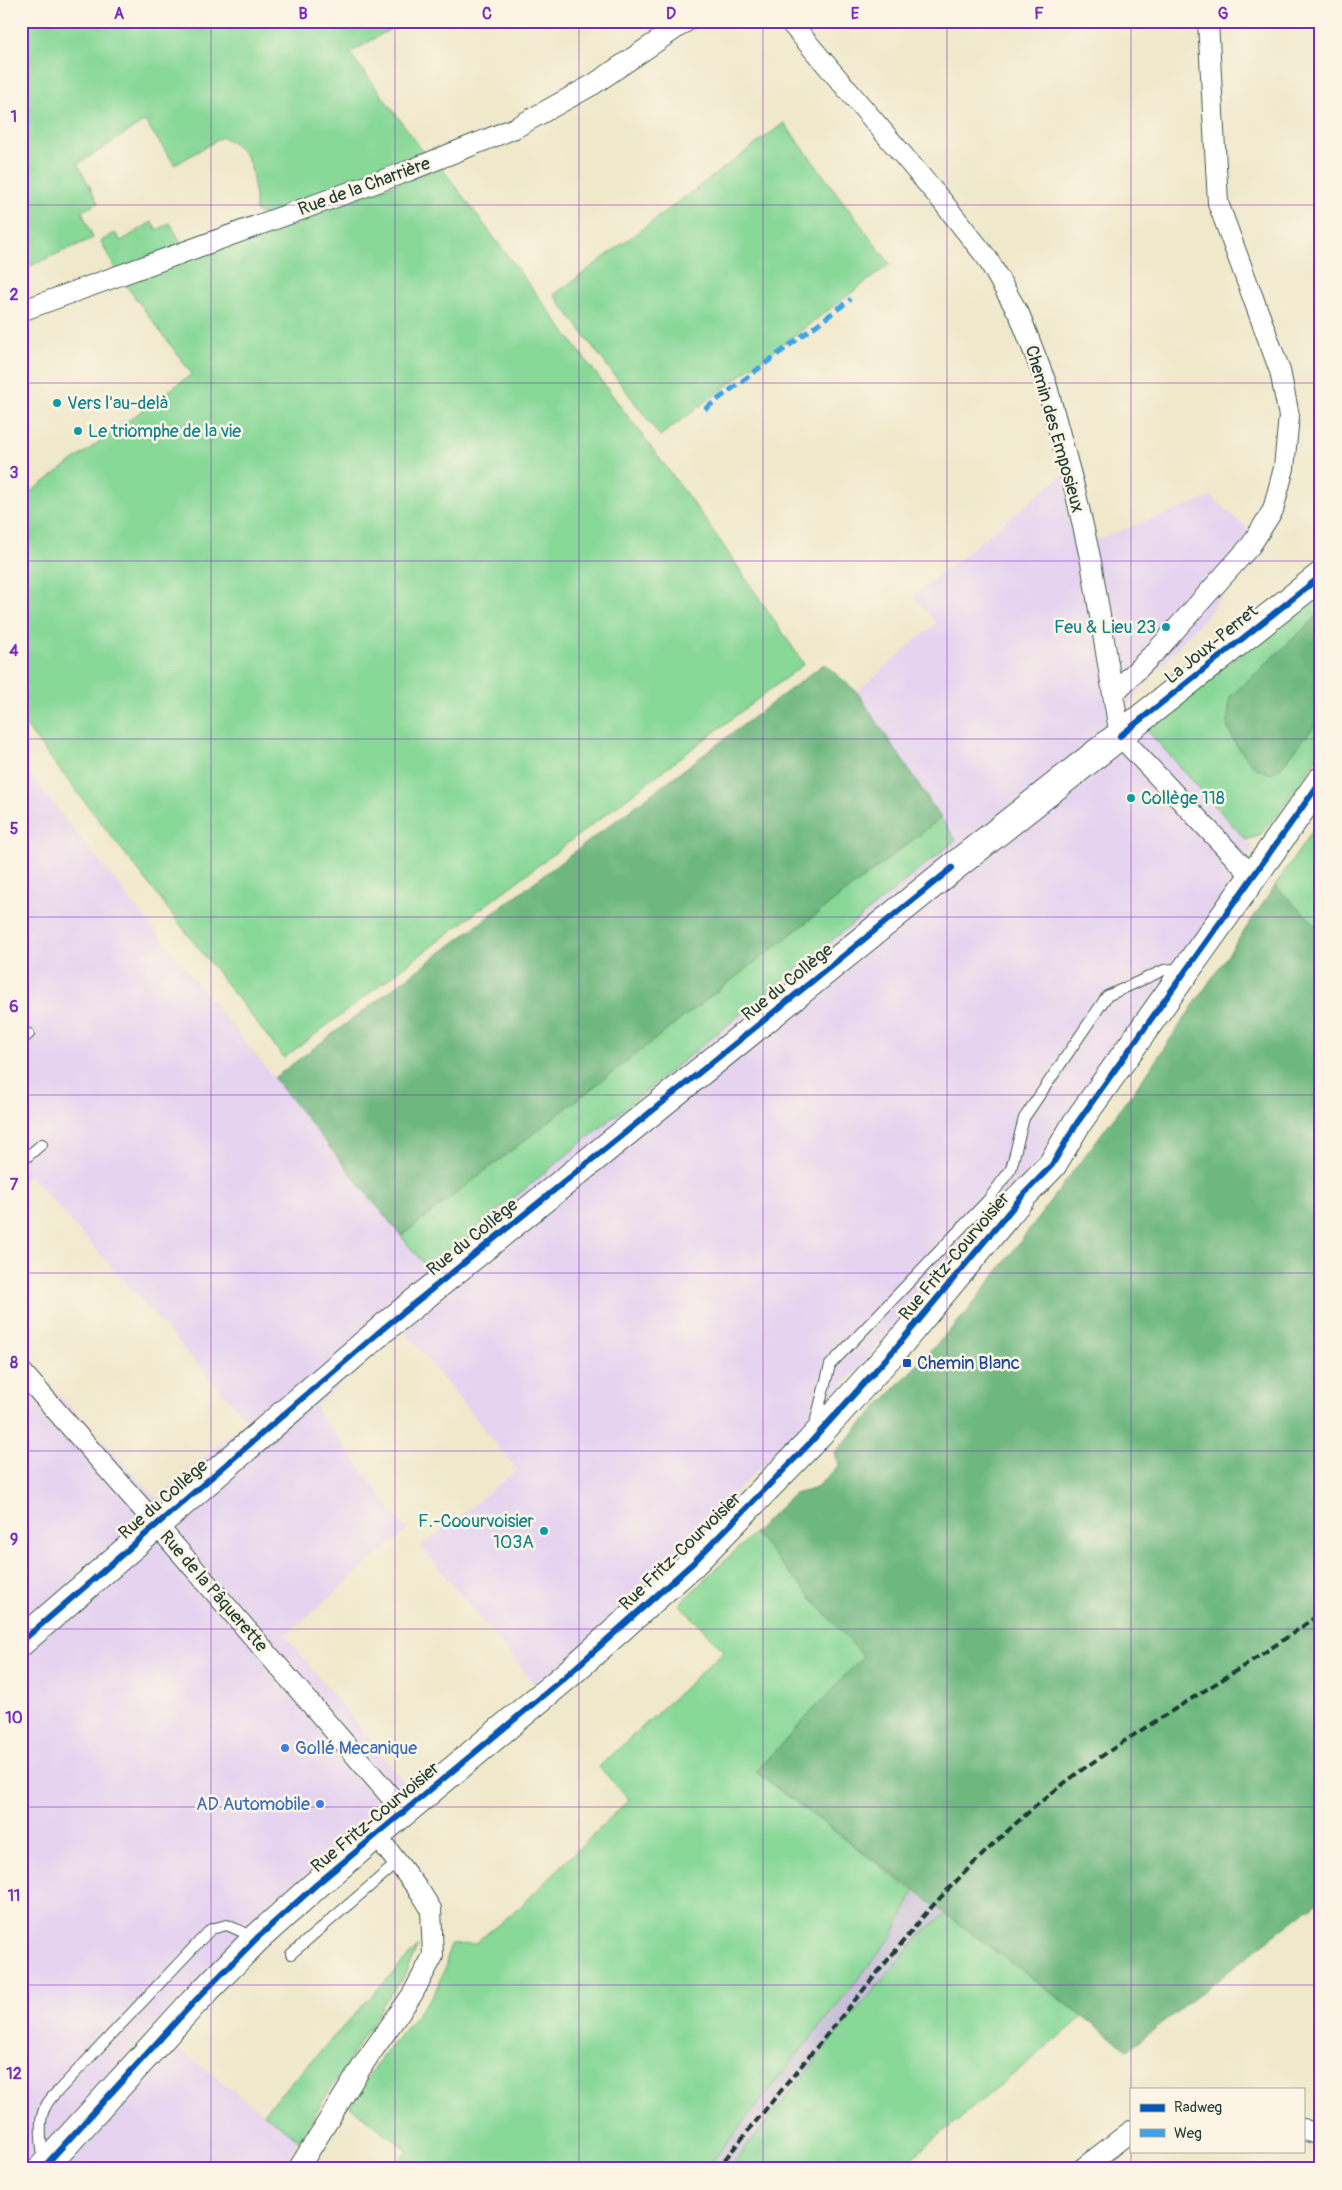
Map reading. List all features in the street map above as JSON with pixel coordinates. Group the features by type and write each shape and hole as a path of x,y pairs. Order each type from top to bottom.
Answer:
{"main road":[{"name":"La Joux-Perret","path":"1120,736 1321,576"},
{"name":"Rue du Collège","path":"21,1642 385,1327 952,868 1120,736"},
{"path":"1253,877 1321,781"},
{"name":"Rue Fritz-Courvoisier","path":"42,2168 193,2003 257,1938 557,1684 693,1563 810,1443 916,1326 998,1208 1052,1165 1077,1123 1253,877"}],"street":[{"name":"Rue de la Charrière","path":"21,312 398,174 515,128 594,84 687,21"},
{"name":"Chemin des Emposieux","path":"789,21 942,201 987,258 1020,316 1046,383 1091,562 1120,736"},
{"path":"1114,693 1159,648 1251,545 1273,510 1284,468 1289,416 1280,371 1218,203 1208,21"},
{"path":"1120,736 1253,877"},
{"name":"Rue de la Pâquerette","path":"21,1371 156,1524 404,1812"},
{"path":"298,2169 366,2060 412,1995 433,1956 431,1909 377,1836"},
{"path":"1304,2129 1321,2136"},
{"path":"1082,2169 1130,2132"}],"lane":[{"path":"810,1443 830,1365 998,1208 1011,1170 1024,1118 1107,996 1164,970 1190,967"},
{"path":"21,1041 30,1034"},
{"path":"21,1162 42,1144"},
{"path":"291,1954 398,1862"},
{"path":"42,2168 40,2118 47,2100 59,2090 211,1929 227,1925 257,1938"}],"shaded area":[{"path":"1076,464 1096,540 1211,497 1268,545 1126,706 1253,848 1236,880 1021,1186 830,1400 678,1548 656,1581 538,1688 421,1547 517,1470 403,1329 314,1407 407,1530 285,1635 412,1792 273,1905 153,2030 299,2140 282,2169 21,2169 21,1354 157,1499 246,1419 30,1175 21,1182 21,764 427,1268 955,840 857,692 936,623 913,596"},
{"path":"914,1892 946,1914 924,1931 849,2019 729,2169 706,2169 893,1935"}],"green space":[{"path":"21,21 404,21 350,53 427,156 266,217 256,211 253,177 248,159 234,144 222,137 175,165 145,121 78,164 98,203 82,211 93,238 21,270"},
{"path":"784,123 890,264 660,436 554,295"},
{"path":"441,167 705,519 804,664 284,1058 21,720 21,499 192,374 125,284"},
{"path":"152,222 157,230 170,223 184,248 117,273 101,241 115,233 121,241"},
{"path":"1321,590 1321,613 1230,697 1283,765 1321,718 1321,752 1276,817 1259,836 1246,840 1146,729"},
{"path":"1321,613 1321,718 1283,765 1271,774 1254,767 1234,742 1227,726 1230,697"},
{"path":"824,664 857,692 941,818 401,1236 274,1078"},
{"path":"941,818 956,840 427,1268 401,1236"},
{"path":"1321,818 1321,930 1275,886"},
{"path":"1275,886 1321,930 1321,1899 1128,2050 756,1772 863,1656 754,1533 794,1494 814,1489 839,1466 835,1452 967,1312 1145,1076"},
{"path":"754,1533 864,1656 756,1772 914,1892 893,1935 706,2169 390,2169 408,2151 350,2106 374,2067 435,1992 445,1968 450,1945 474,1944 520,1907 629,1799 599,1767 724,1651 679,1604"},
{"path":"946,1914 1083,2017 898,2169 729,2169 849,2019 924,1931"},
{"path":"418,1946 403,1978 385,2002 299,2140 263,2113"}],"railway":[{"path":"717,2169 927,1912 1003,1835 1043,1800 1086,1767 1263,1653 1321,1613"}],"marked path":[{"path":"705,409 851,299"}],"cycle path":[{"path":"1120,736 1321,576"},
{"path":"42,2169 193,2003 257,1938 316,1885 564,1678 693,1563 810,1443 894,1350 1024,1194 1052,1165 1077,1123 1321,781"},
{"path":"21,1642 385,1327 952,868"}],"place":[{"name":"Vers l'au-delà","path":"57,403"},
{"name":"Le triomphe de la vie","path":"78,431"},
{"name":"Feu & Lieu 23","path":"1166,627"},
{"name":"Collège 118","path":"1131,798"},
{"name":"Chemin Blanc","path":"907,1363"},
{"name":"F.-Coourvoisier 103A","path":"544,1531"},
{"name":"Gollé Mecanique","path":"285,1748"},
{"name":"AD Automobile","path":"320,1804"}]}
